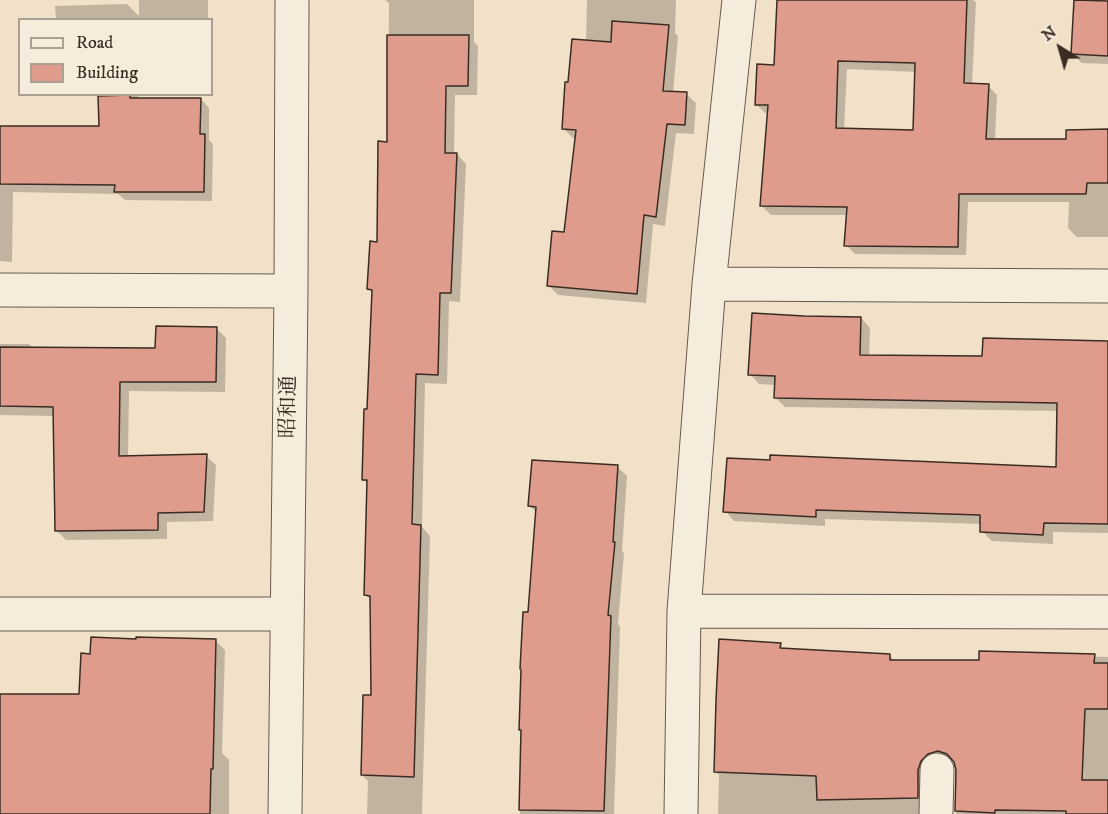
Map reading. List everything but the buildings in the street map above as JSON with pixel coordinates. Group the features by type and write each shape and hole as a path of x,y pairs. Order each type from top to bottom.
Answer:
{"street":[{"name":"昭和通","path":"285,814 292,0"},
{"path":"681,814 684,611 709,284 739,0"},
{"path":"709,284 1108,286"},
{"path":"0,290 291,291"},
{"path":"684,611 1108,612"},
{"path":"0,614 287,614"},
{"path":"936,814 937,770"}]}
